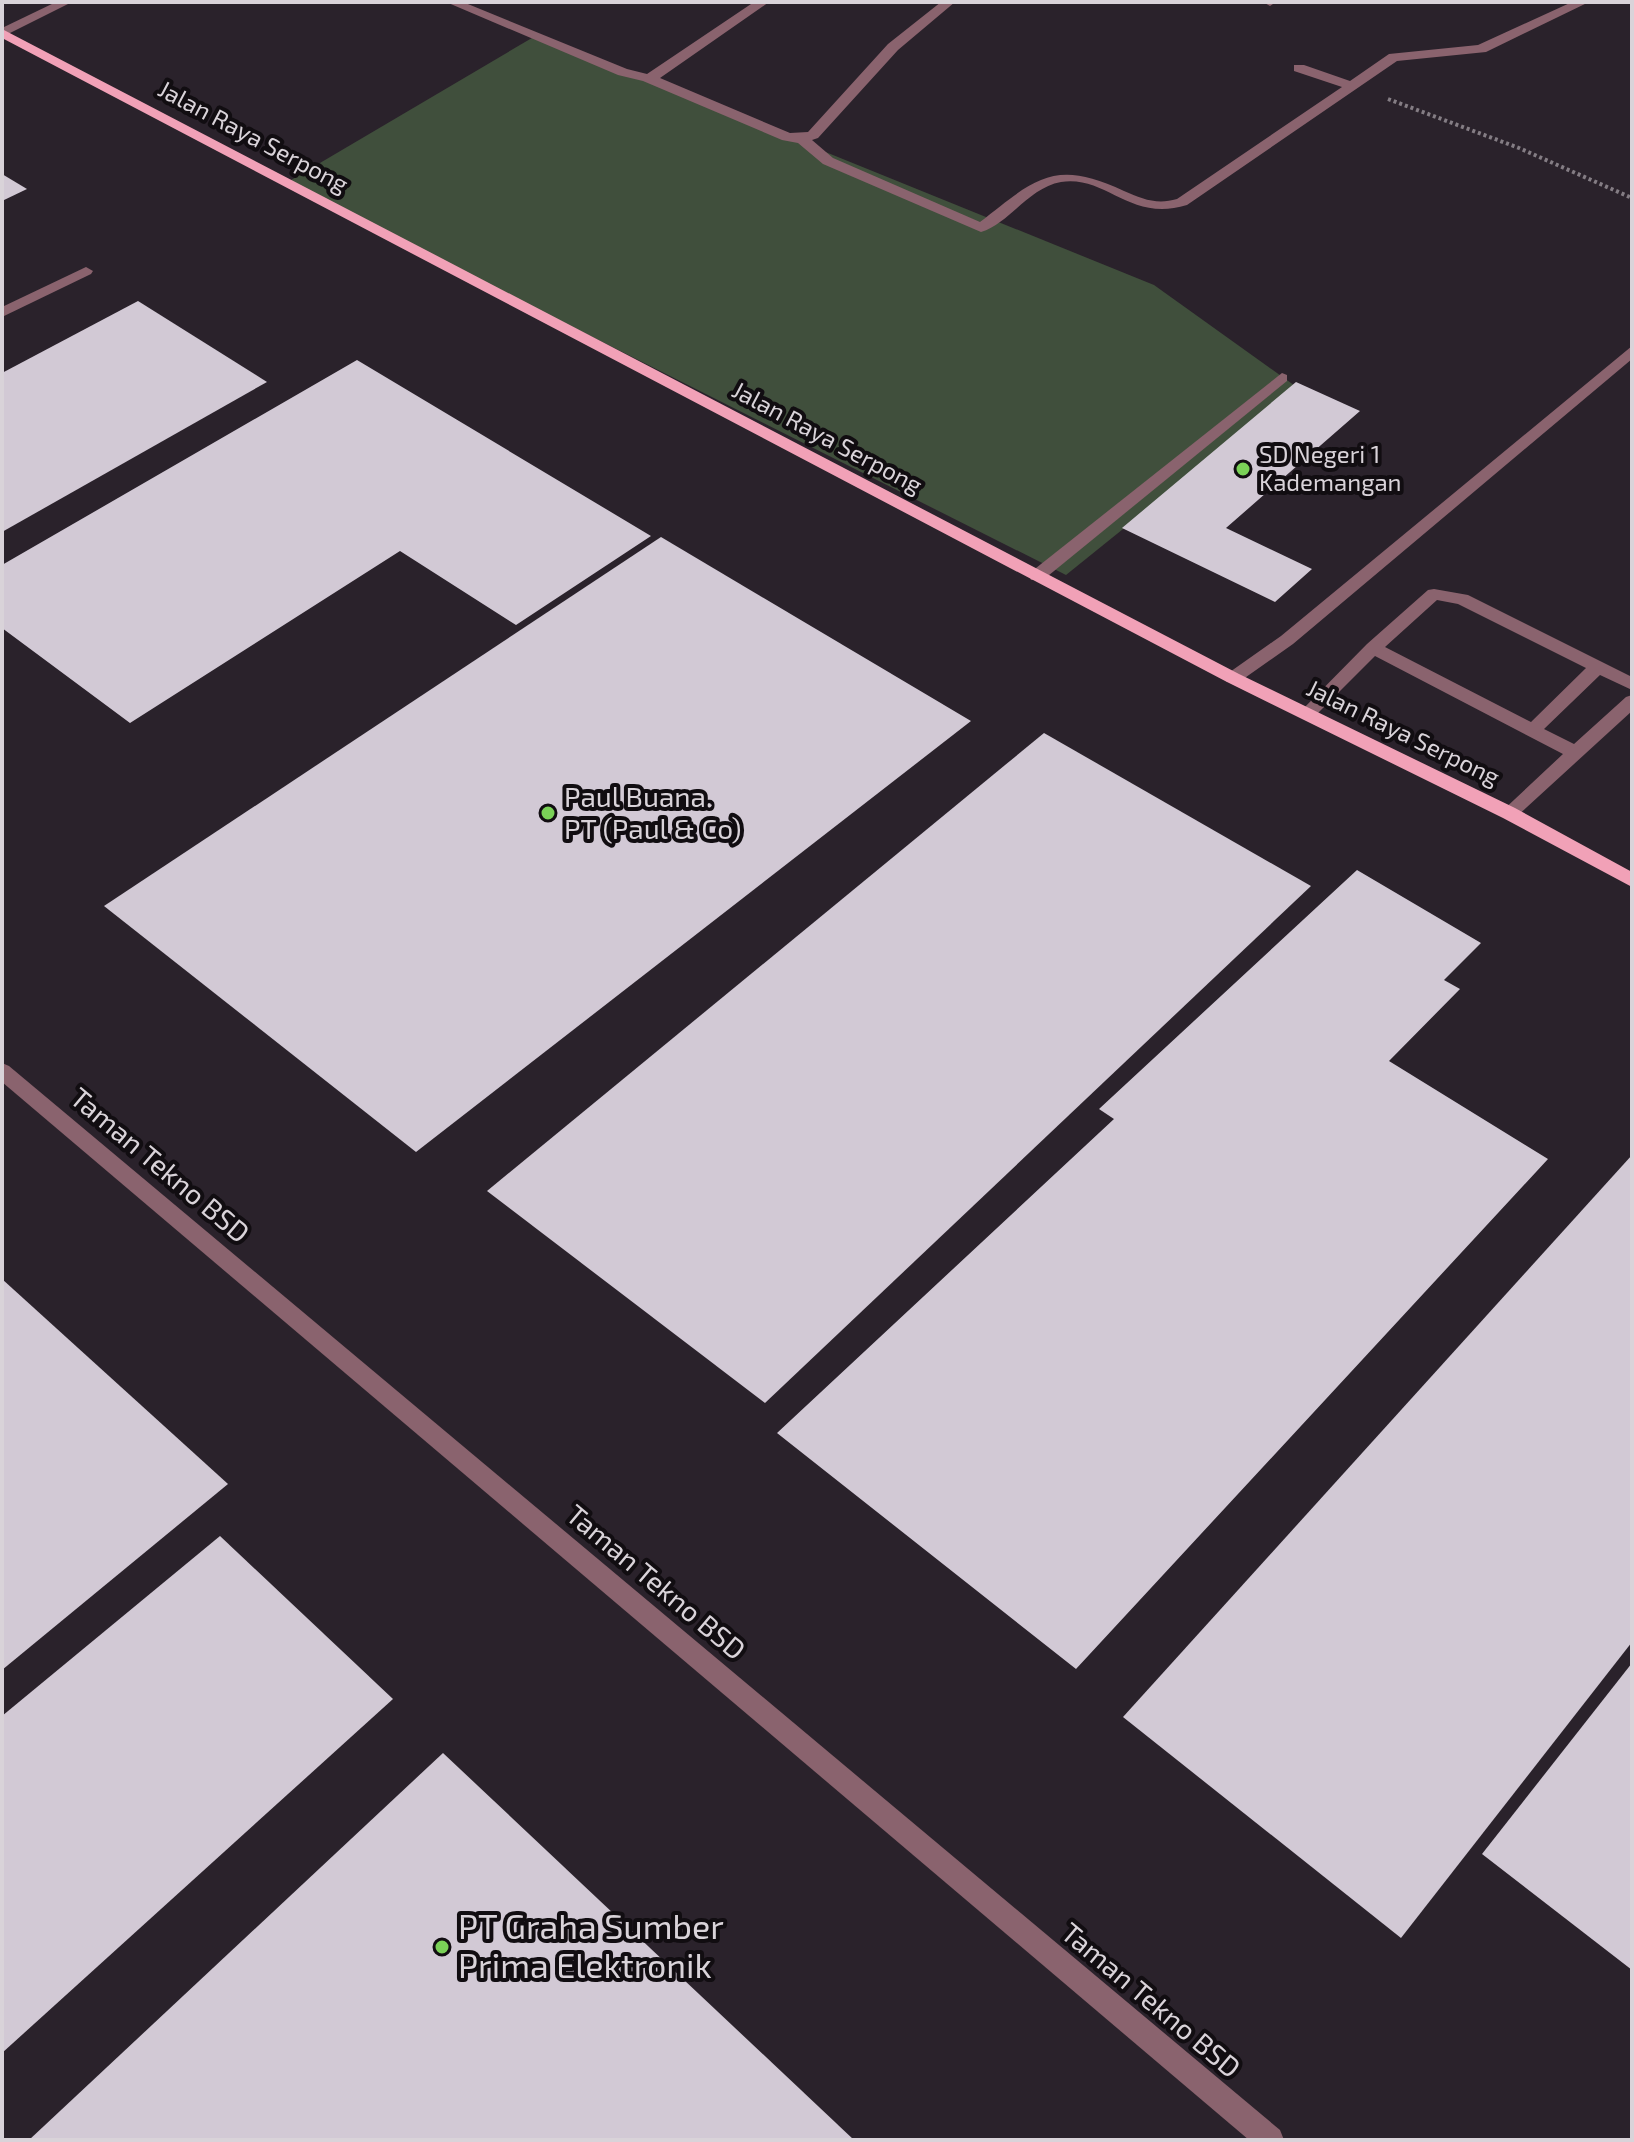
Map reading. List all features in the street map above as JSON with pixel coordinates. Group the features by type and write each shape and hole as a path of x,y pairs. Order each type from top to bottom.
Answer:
{"main road":[{"name":"Jalan Raya Serpong","path":"2,33 1233,678 1509,813 1632,880"}],"street":[{"path":"2,33 66,2"},
{"path":"452,2 623,72 648,78 787,137 802,139 813,135 893,47 949,2"},
{"path":"648,78 657,75 763,2"},
{"path":"802,139 828,161 981,228 1037,187 1065,177 1100,186 1152,206 1175,205 1394,57 1481,49 1583,2"},
{"path":"1299,68 1350,85"},
{"path":"2,313 86,271"},
{"path":"1233,678 1287,640 1562,413 1632,351"},
{"path":"1037,576 1282,378"},
{"path":"1308,713 1429,596 1440,594 1462,599 1632,684"},
{"path":"1373,648 1576,753"},
{"path":"1532,731 1599,666"},
{"path":"1509,813 1632,701"},
{"name":"Taman Tekno BSD","path":"2,1071 1270,2140"}],"path":[{"path":"1350,85 1519,148 1632,198"}],"green space":[{"path":"537,35 1154,285 1298,388 1066,575 286,183"}],"building":[{"path":"2,174 27,189 2,201"},
{"path":"138,301 267,382 2,532 2,373"},
{"path":"357,360 651,536 516,625 400,551 130,723 2,628 2,565"},
{"name":"SD Negeri 1 Kademangan","path":"1296,382 1360,411 1226,528 1312,569 1275,602 1122,528"},
{"name":"Paul Buana. PT (Paul & Co)","path":"661,537 971,721 416,1152 104,906"},
{"path":"1044,733 1311,886 765,1403 487,1191"},
{"path":"1357,870 1481,943 1444,980 1460,989 1389,1061 1548,1159 1076,1669 777,1433 1114,1119 1099,1109"},
{"path":"1632,1155 1632,1642 1401,1938 1123,1717"},
{"path":"2,1279 228,1484 2,1670"},
{"path":"220,1536 393,1699 2,2053 2,1716"},
{"path":"1632,1663 1632,1970 1482,1854"},
{"name":"PT Graha Sumber Prima Elektronik","path":"443,1753 854,2140 29,2140"}],"place":[{"name":"SD Negeri 1 Kademangan","path":"1243,469"},
{"name":"Paul Buana. PT (Paul & Co)","path":"548,813"},
{"name":"PT Graha Sumber Prima Elektronik","path":"442,1947"}]}
